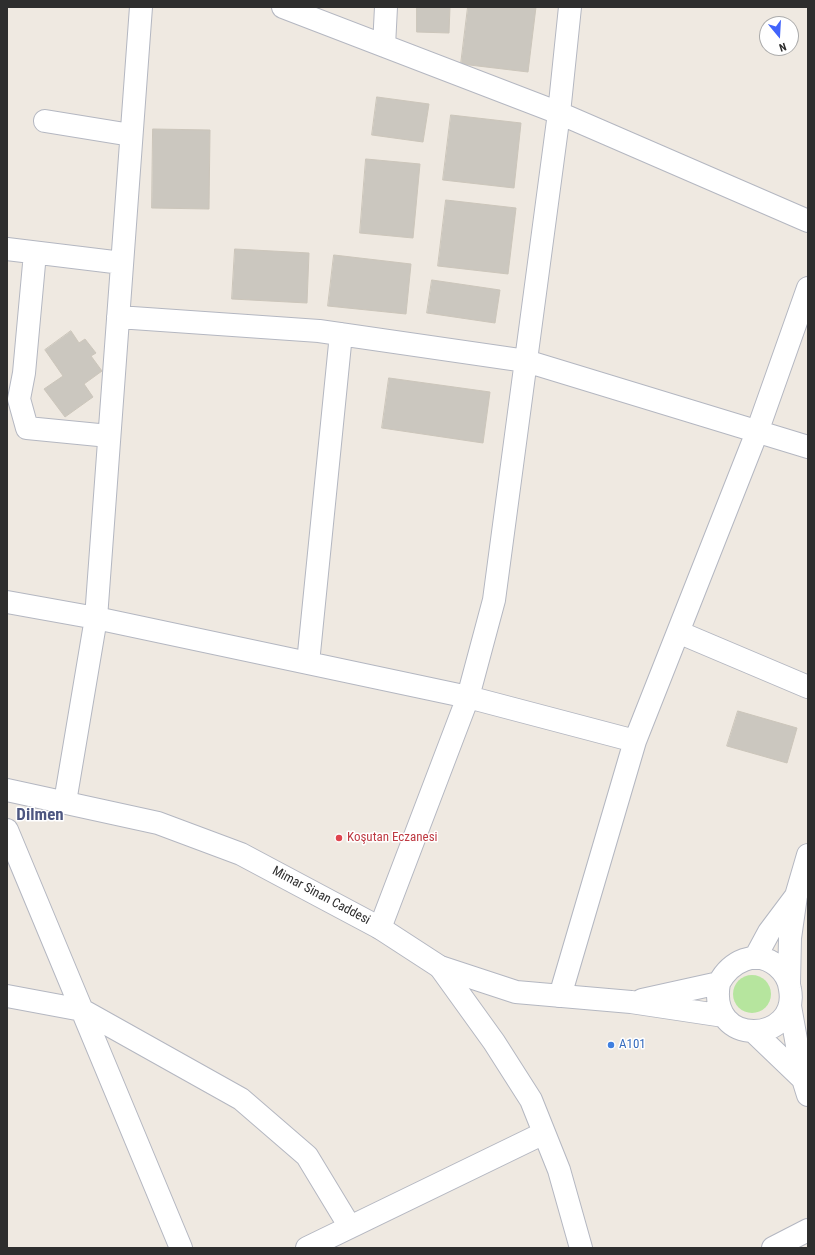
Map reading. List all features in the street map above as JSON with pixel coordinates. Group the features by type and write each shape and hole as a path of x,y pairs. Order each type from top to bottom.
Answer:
{"street":[{"path":"65,802 96,618 141,7"},
{"path":"283,7 559,113 808,221"},
{"path":"384,46 386,7"},
{"path":"380,928 468,697 494,600 559,113 570,7"},
{"path":"45,121 131,135"},
{"path":"7,249 122,263"},
{"path":"35,253 15,373 19,399 27,428 109,436"},
{"path":"560,996 635,741 757,432 808,288"},
{"path":"118,317 341,334 526,362 808,447"},
{"path":"308,663 341,334"},
{"path":"7,602 96,618 468,697 635,741"},
{"path":"678,632 808,687"},
{"name":"Mimar Sinan Caddesi","path":"7,790 158,823 241,854 380,928 440,967 516,992 630,1002"},
{"path":"7,830 181,1248"},
{"path":"805,1087 790,1006 791,994 789,983 790,938 796,896 808,855"},
{"path":"755,958 768,932 796,896"},
{"path":"789,983 784,973 776,965 766,960 755,958 743,959 724,973 719,983 717,994 719,1006 724,1016 732,1025 742,1030 754,1032 766,1030 776,1024 784,1016 790,1006"},
{"path":"440,967 494,1042 531,1100 559,1170 581,1248"},
{"path":"630,1002 719,983"},
{"path":"7,996 82,1010 241,1099 307,1156 350,1227"},
{"path":"630,1002 724,1016"},
{"path":"754,1032 805,1087"},
{"path":"307,1248 544,1133"},
{"path":"773,1248 808,1230"}],"green space":[{"path":"748,975 756,975 766,980 770,987 770,1001 766,1008 756,1013 748,1013 738,1008 736,1005 733,998 733,990 738,980 741,978"}],"building":[{"path":"417,7 450,7 449,33 417,32"},
{"path":"468,7 536,7 528,72 461,64"},
{"path":"377,97 429,104 423,142 372,135"},
{"path":"451,115 521,123 514,188 443,180"},
{"path":"153,129 210,130 209,209 152,208"},
{"path":"366,159 420,164 413,238 360,233"},
{"path":"446,200 516,208 508,274 438,266"},
{"path":"235,249 309,253 307,303 232,299"},
{"path":"334,255 411,264 406,314 328,306"},
{"path":"432,280 500,290 495,323 427,313"},
{"path":"71,331 79,343 85,339 96,353 91,356 102,371 84,384 93,397 65,417 44,389 63,376 45,350"},
{"path":"389,378 490,392 483,443 382,428"},
{"path":"738,711 797,728 787,763 727,746"}],"place":[{"name":"Koşutan Eczanesi","path":"339,838"},
{"name":"A101","path":"611,1045"}],"district":[{"name":"Dilmen","path":"40,816"}]}
